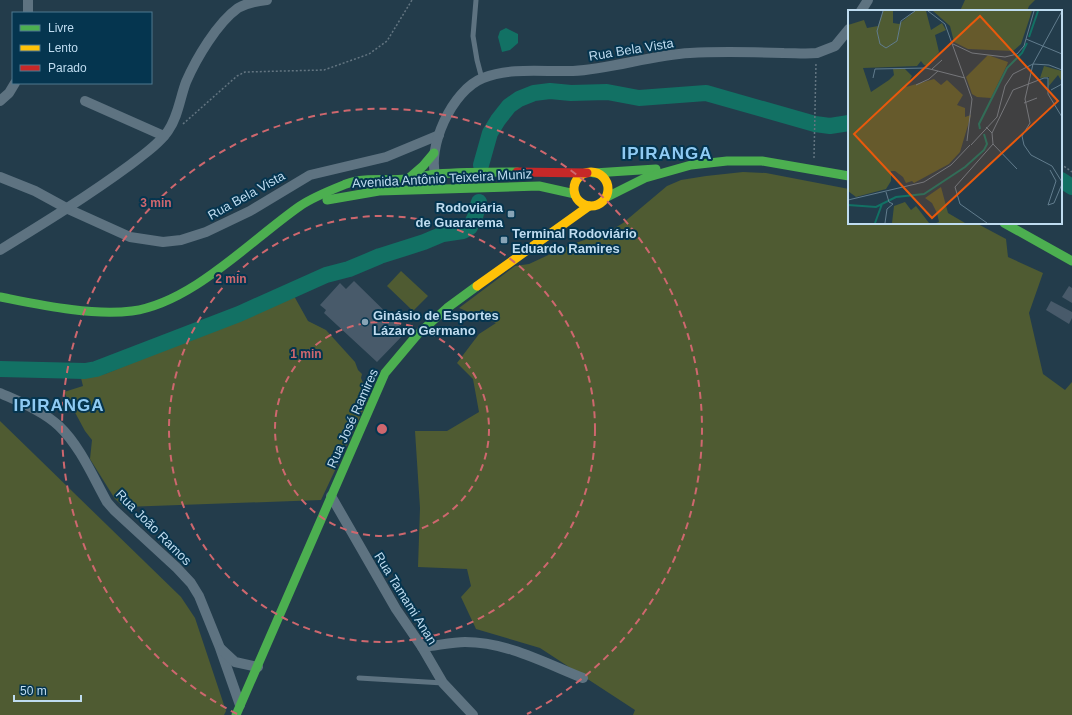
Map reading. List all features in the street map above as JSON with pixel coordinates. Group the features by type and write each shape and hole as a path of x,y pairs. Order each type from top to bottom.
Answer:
{"main road":[{"path":"407,179 423,166 434,150 444,164 455,173"},
{"name":"Avenida Antônio Teixeira Muniz","path":"0,296 36,304 93,311 132,311 150,307 180,294 193,286 301,205 313,198 347,184 363,180 407,179 435,174 455,173 543,171 591,173 745,160 762,161 848,176"},
{"name":"Avenida Antônio Teixeira Muniz","path":"288,215 334,198 363,192 539,186 575,194 581,203 589,206 598,205 606,197 644,178 685,166"},
{"path":"575,194 576,181 591,173 600,175 608,185 606,197"},
{"name":"Rua José Ramires","path":"238,710 385,373 413,339 447,308 589,206"},
{"path":"1006,224 1072,261"}],"street":[{"path":"28,0 28,12"},
{"path":"0,250 68,209 130,164 166,134 174,121 187,82 210,40 227,19 239,8 254,1 267,0"},
{"path":"862,10 868,0"},
{"name":"Rua Bela Vista","path":"435,174 434,150 439,135 460,96 471,84 482,79 498,74 524,71 573,71 687,53 817,53 835,46 848,30"},
{"path":"0,101 9,93 14,84"},
{"path":"85,101 166,134"},
{"name":"Rua Bela Vista","path":"0,177 35,191 68,209 130,237 162,242 181,240 206,232 250,211 310,175 386,157 439,135"},
{"path":"435,174 442,190"},
{"name":"Rua João Ramos","path":"0,393 45,415 59,426 68,437 114,510 177,568 191,583 199,596 220,648 238,710"},
{"name":"Rua Tamami Anan","path":"331,496 396,609 443,683 473,715"},
{"path":"422,648 463,642 500,646 583,678"},
{"name":"Rua João Ramos","path":"220,648 235,662 258,667"}],"lane":[{"path":"476,0 473,36 482,79"},
{"path":"359,678 443,683"}],"path":[{"path":"166,134 174,131 237,76 245,72 324,70 369,54 387,41 412,0"},
{"path":"814,170 814,116 817,53"},
{"path":"1062,165 1072,172"}],"shaded area":[{"path":"965,0 1035,0 1027,10 960,10"},
{"path":"506,28 518,34 518,43 510,50 502,52 498,37 500,31"},
{"path":"743,172 766,173 848,189 848,224 978,224 1006,239 1008,257 1043,273 1029,313 1043,374 1065,390 1072,382 1072,715 633,715 635,710 540,648 476,629 461,597 471,586 467,569 418,567 420,508 415,431 447,431 479,412 473,379 457,363 479,334 496,323 459,308 515,266 529,264 570,245 610,231 623,223 667,186 681,180"},
{"path":"401,271 428,296 413,311 387,286"},
{"path":"294,296 308,321 326,330 355,362 358,370 362,374 361,378 369,398 321,500 124,507 115,499 90,459 92,440 85,431 64,392 83,386 81,378 105,374"},
{"path":"0,421 181,597 195,618 226,711 224,715 0,715"}],"building":[{"name":"Ginásio de Esportes Lázaro Germano","path":"354,281 406,332 377,362 324,313 326,310 320,305 340,283 346,289"},
{"path":"1069,286 1072,288 1072,303 1062,297"},
{"path":"1051,301 1072,312 1072,318 1069,324 1046,310"}],"waterway":[{"path":"481,165 490,133 509,106 519,99 534,93 550,91 571,93 607,92 639,98 706,93 815,124 830,126 848,123"},
{"path":"1062,181 1072,187"},
{"path":"0,369 85,371 96,369 239,314 326,275 349,269 380,256 424,242 443,234 463,231 470,227 475,217 479,202"}],"traffic: fast":[{"path":"408,179 423,166 434,153"},
{"path":"607,197 645,178 691,165 727,161 762,161 848,176"},
{"path":"594,173 656,169"},
{"path":"0,297 66,309 100,312 132,311 154,306 177,296 199,283 300,206 322,194 346,184 368,180 398,180 436,174 466,172 517,172"},
{"path":"327,200 379,191 539,186 575,194"},
{"path":"1006,224 1072,261"},
{"path":"236,715 385,373 417,335 447,308 477,286"}],"traffic: slow":[{"path":"591,172 597,173 603,177 607,183 608,189 607,195 603,201 597,205 591,206 585,205 579,201 575,195 574,189 575,183 579,177 585,173 591,172"},
{"path":"477,286 589,206"}],"traffic: jam":[{"path":"517,172 587,173"}],"place":[{"name":"Rodoviária de Guararema","path":"511,214"},
{"name":"Terminal Rodoviário Eduardo Ramires","path":"504,240"},
{"name":"Ginásio de Esportes Lázaro Germano","path":"365,322"}],"district":[{"name":"IPIRANGA","path":"667,153"},
{"name":"IPIRANGA","path":"59,405"}]}
